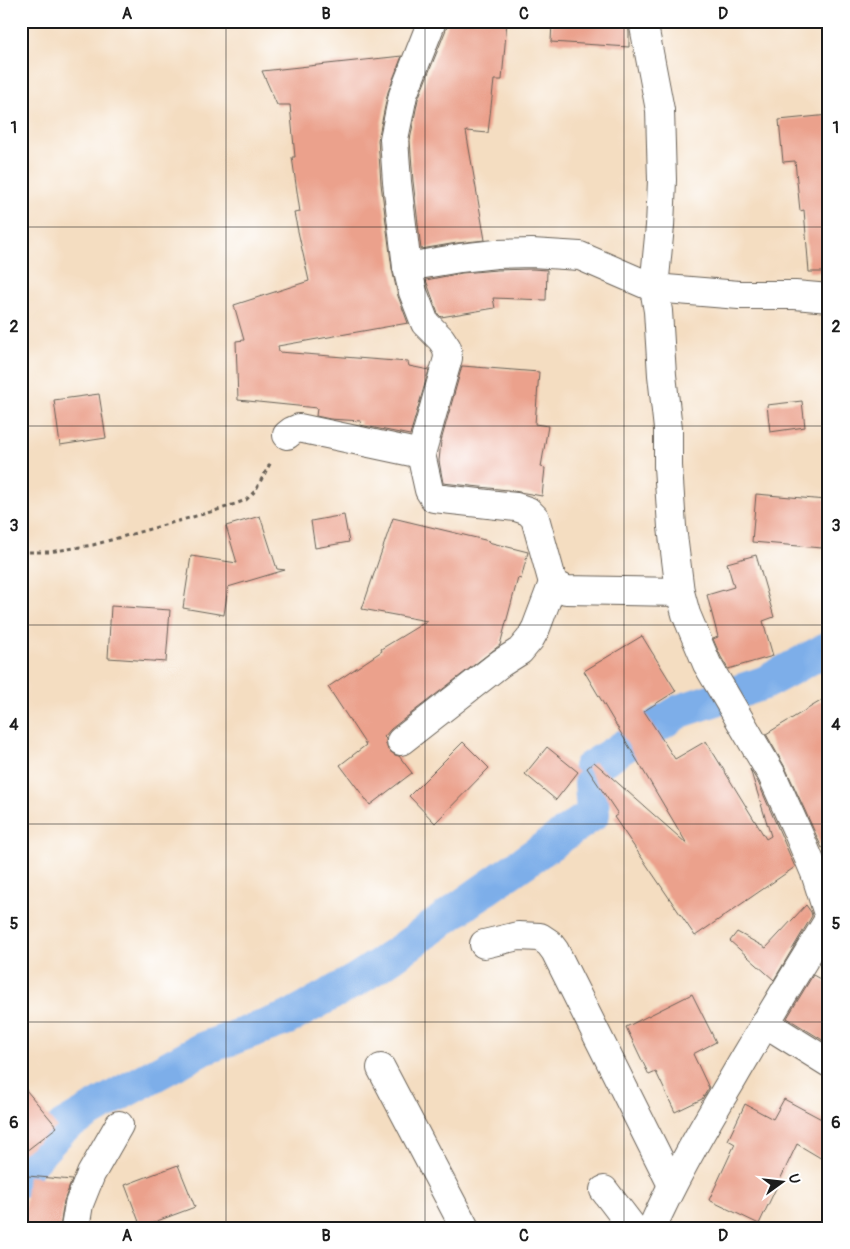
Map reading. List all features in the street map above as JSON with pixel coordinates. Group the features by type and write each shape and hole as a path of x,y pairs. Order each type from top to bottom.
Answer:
{"street":[{"path":"401,741 501,663 520,651 536,628 553,583 535,518 528,511 516,507 434,498 429,490 421,454 448,358 447,348 442,339 425,323 413,292 397,182 394,139 403,95 432,21"},
{"path":"643,21 660,110 662,180 654,288 658,311 668,429 668,466 672,527 680,592 686,614 707,664 772,775 815,873 829,918 704,1127 672,1185 652,1228"},
{"path":"408,267 496,254 532,253 580,256 654,288 739,295 795,295 829,298"},
{"path":"288,435 299,428 421,454"},
{"path":"553,583 566,590 680,592"},
{"path":"484,944 518,936 540,937 549,943 555,951 672,1185"},
{"path":"765,1023 829,1063"},
{"path":"381,1068 465,1228"},
{"path":"75,1228 79,1204 91,1174 119,1125"},
{"path":"604,1190 633,1228"}],"path":[{"path":"21,552 49,552 93,545 221,509 246,500 255,491 288,435"}],"building":[{"path":"447,21 507,21 502,80 494,80 488,133 466,131 485,240 421,249 410,140 418,99 447,27"},
{"path":"552,21 628,21 629,47 551,42"},
{"path":"402,56 388,92 378,140 381,184 392,269 398,296 408,323 278,346 279,352 408,362 409,366 429,370 410,435 360,425 361,421 316,416 317,408 238,400 236,341 244,340 234,305 309,281 294,213 300,212 292,157 295,157 290,105 277,105 262,71"},
{"path":"829,115 829,272 809,272 804,210 800,211 795,161 783,162 779,120"},
{"path":"532,269 547,270 546,300 493,298 495,308 441,317 438,314 426,280 462,273"},
{"path":"462,366 539,372 535,424 548,426 541,467 545,468 542,496 508,490 443,483 439,461 441,441"},
{"path":"99,394 106,438 60,445 54,400"},
{"path":"802,401 805,427 770,432 767,405"},
{"path":"756,494 826,500 822,548 752,542"},
{"path":"344,515 349,542 315,548 311,521"},
{"path":"260,516 277,569 285,570 228,587 224,615 183,608 191,556 237,563 226,526"},
{"path":"393,518 528,552 521,579 518,578 500,645 391,729 384,737 388,750 399,756 412,773 370,805 340,765 366,745 328,687 382,651 381,649 427,621 362,609"},
{"path":"756,555 774,617 763,621 773,656 728,669 713,639 718,637 707,595 734,587 727,563"},
{"path":"111,606 170,610 166,662 108,658"},
{"path":"642,636 676,691 644,711 675,759 706,741 766,839 771,836 750,769 758,782 795,867 695,936 614,817 618,814 587,768 594,762 687,844 584,671"},
{"path":"829,696 829,843 822,848 786,769 766,734"},
{"path":"463,742 489,768 435,823 409,796"},
{"path":"547,747 578,772 556,800 525,774"},
{"path":"806,905 812,916 774,980 730,941 737,932 766,948"},
{"path":"813,975 829,984 829,1044 787,1018"},
{"path":"692,994 716,1042 693,1054 709,1088 702,1099 675,1112 656,1072 649,1075 626,1027"},
{"path":"21,1084 57,1127 21,1155"},
{"path":"784,1099 829,1123 829,1163 797,1144 759,1224 709,1200 735,1144 728,1140 745,1104 773,1119"},
{"path":"178,1165 195,1207 141,1227 125,1185"},
{"path":"28,1176 72,1180 64,1201 60,1228 23,1228"}],"waterway":[{"path":"21,1181 27,1166 63,1127 202,1049 288,1018 356,980 593,814 590,768 680,711 764,683 829,648"}]}
